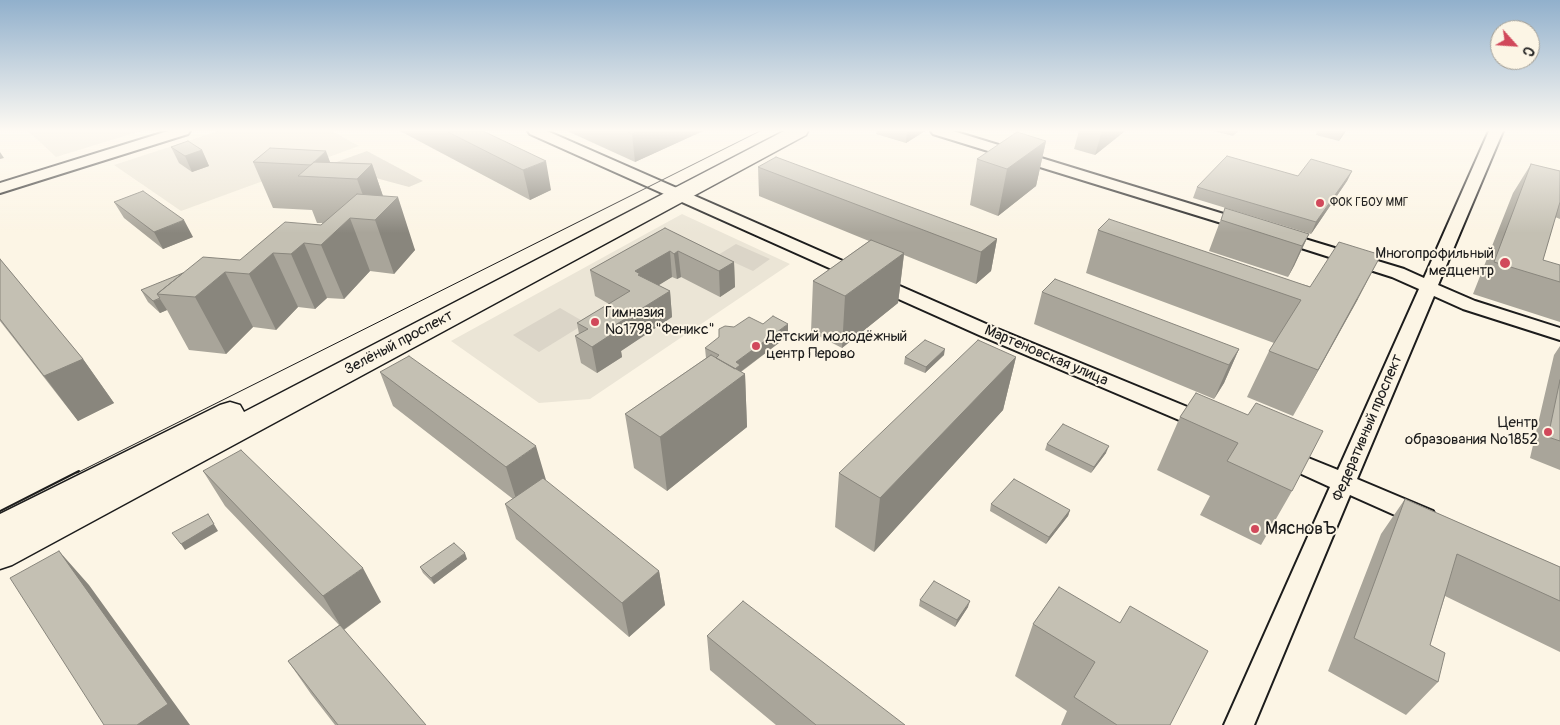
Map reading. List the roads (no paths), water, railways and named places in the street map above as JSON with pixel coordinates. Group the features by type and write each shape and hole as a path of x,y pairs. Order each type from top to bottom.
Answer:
{"main road":[{"name":"Зелёный проспект","path":"0,555 720,165"},
{"name":"Зелёный проспект","path":"0,530 728,165"}],"street":[{"path":"0,188 74,165"},
{"name":"Мартеновская улица","path":"610,165 986,331 1225,431"},
{"path":"1048,165 1398,273 1469,305 1560,334"},
{"name":"Федеративный проспект","path":"1239,725 1481,165"},
{"path":"1262,446 1446,526"}],"tram line":[{"path":"77,473 692,165"},
{"path":"0,511 79,471"}],"place":[{"name":"ФОК ГБОУ ММГ","path":"1320,203"},
{"name":"Многопрофильный медцентр","path":"1505,263"},
{"name":"Гимназия №1798 \"Феникс\"","path":"595,322"},
{"name":"Детский молодёжный центр Перово","path":"756,346"},
{"name":"Центр образования №1852","path":"1548,432"},
{"name":"МясновЪ","path":"1255,529"}]}
